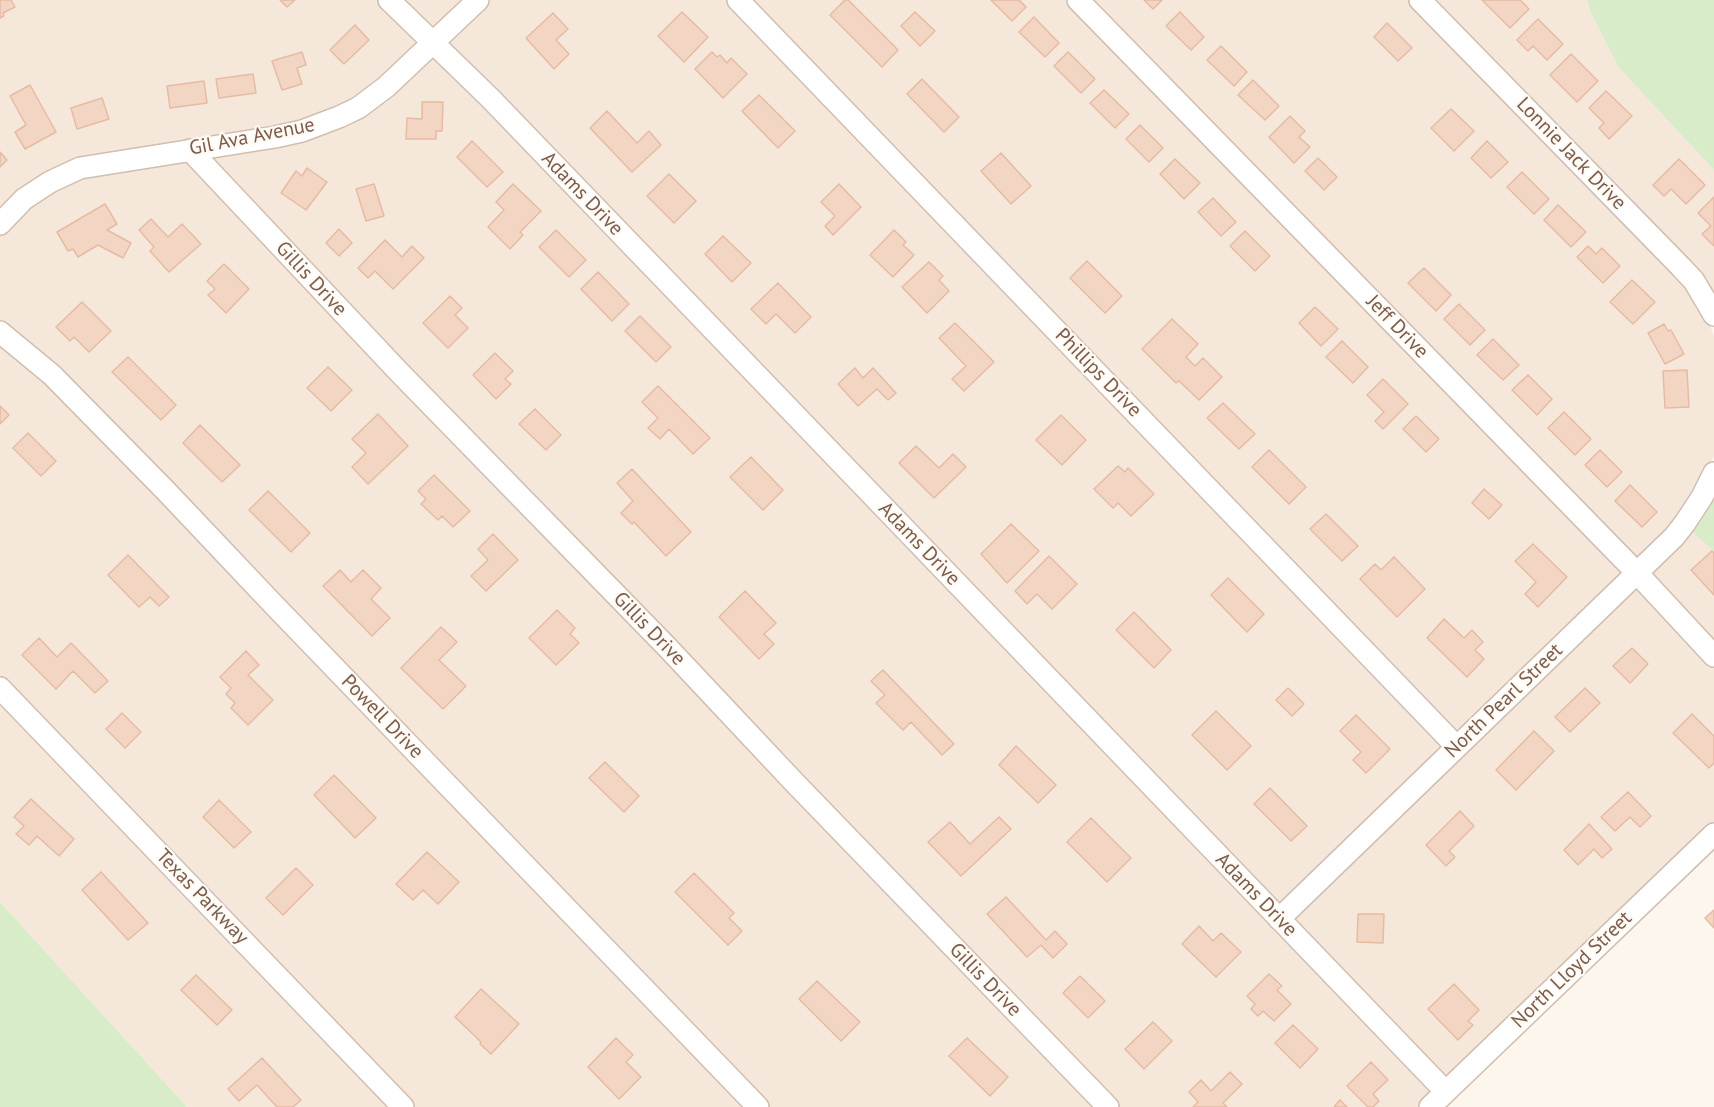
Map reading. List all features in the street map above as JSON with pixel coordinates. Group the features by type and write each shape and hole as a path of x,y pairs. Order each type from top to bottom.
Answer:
{"street":[{"name":"Adams Drive","path":"389,0 659,273 1279,919 1438,1101"},
{"name":"Gil Ava Avenue","path":"0,224 24,199 50,182 80,168 302,131 339,117 376,96 478,0"},
{"name":"Phillips Drive","path":"738,0 1456,747"},
{"name":"Jeff Drive","path":"1078,0 1637,573 1714,656"},
{"name":"Lonnie Jack Drive","path":"1420,0 1681,267 1694,281 1714,315"},
{"name":"Gillis Drive","path":"190,150 398,371 668,648 1108,1107"},
{"name":"Powell Drive","path":"0,332 26,351 52,375 166,491 759,1107"},
{"name":"North Pearl Street","path":"1279,919 1637,573 1685,523 1714,473"},
{"name":"Texas Parkway","path":"0,688 403,1107"},
{"name":"North Lloyd Street","path":"1438,1101 1714,834"}],"shaded area":[{"path":"0,0 377,0 422,43 355,101 301,124 193,142 191,139 187,143 138,150 0,213"},
{"path":"402,0 468,0 434,31"},
{"path":"489,0 726,0 1445,747 1280,908 445,41"},
{"path":"750,0 1066,0 1626,574 1457,735"},
{"path":"1089,0 1408,0 1674,272 1687,287 1709,322 1714,337 1714,456 1695,494 1679,519 1638,562"},
{"path":"1432,0 1587,0 1590,11 1619,68 1714,170 1714,297"},
{"path":"432,53 1434,1092 1419,1107 1120,1107 404,365 206,155 275,145"},
{"path":"186,159 1096,1107 770,1107 32,345 0,321 0,235 28,205 73,179"},
{"path":"0,342 46,381 747,1107 415,1107 0,676"},
{"path":"1714,490 1714,500 1693,533 1714,551 1714,644 1648,573"},
{"path":"1636,585 1714,669 1714,824 1446,1080 1290,918"},
{"path":"0,700 391,1107 187,1107 0,902"}],"green space":[{"path":"1587,0 1714,0 1714,170 1619,68 1590,11"},
{"path":"1714,500 1714,551 1693,533"},
{"path":"0,902 187,1107 0,1107"}],"building":[{"path":"0,0 11,0 15,7 3,13 4,16 0,18"},
{"path":"280,0 295,0 287,7"},
{"path":"845,0 848,0 898,50 882,67 830,15"},
{"path":"991,0 1019,0 1026,7 1012,21"},
{"path":"1144,0 1162,0 1153,9"},
{"path":"1482,0 1520,0 1529,9 1510,28"},
{"path":"682,12 708,37 684,62 658,36"},
{"path":"915,12 935,31 920,46 901,26"},
{"path":"1180,12 1204,37 1191,50 1166,26"},
{"path":"553,13 568,29 556,40 569,54 554,69 526,38"},
{"path":"1034,17 1059,43 1045,57 1019,32"},
{"path":"1538,19 1563,44 1547,60 1533,46 1528,51 1517,40"},
{"path":"1387,23 1412,48 1398,61 1374,37"},
{"path":"355,25 369,40 344,64 330,50"},
{"path":"1221,46 1247,72 1234,86 1207,60"},
{"path":"302,52 306,65 297,68 302,84 282,90 272,61"},
{"path":"712,52 717,57 720,55 727,63 731,58 747,74 723,98 695,69"},
{"path":"1068,52 1095,79 1081,93 1054,66"},
{"path":"1571,54 1598,81 1577,102 1550,75"},
{"path":"253,74 256,93 219,98 216,79"},
{"path":"922,79 959,117 944,132 907,94"},
{"path":"1253,80 1279,106 1265,120 1238,95"},
{"path":"204,81 207,103 170,108 167,86"},
{"path":"30,85 56,132 25,149 15,132 26,125 10,96"},
{"path":"1104,90 1129,114 1115,128 1090,103"},
{"path":"1606,91 1632,116 1609,139 1599,128 1604,123 1589,108"},
{"path":"759,95 795,131 778,148 742,111"},
{"path":"102,98 109,119 77,129 71,108"},
{"path":"422,102 443,102 442,131 436,131 436,139 406,139 407,118 422,119"},
{"path":"1451,109 1474,131 1454,151 1431,128"},
{"path":"607,111 637,143 649,131 661,145 632,172 590,128"},
{"path":"1290,116 1305,131 1299,137 1310,147 1294,163 1269,137"},
{"path":"1140,125 1163,148 1149,162 1126,139"},
{"path":"472,141 503,172 487,187 457,157"},
{"path":"1487,141 1508,162 1491,178 1471,158"},
{"path":"0,152 7,160 0,167"},
{"path":"1001,153 1031,186 1011,204 981,171"},
{"path":"1318,158 1337,177 1324,190 1305,171"},
{"path":"1175,159 1200,183 1184,199 1160,174"},
{"path":"1679,159 1705,185 1686,204 1671,189 1664,196 1653,185"},
{"path":"307,168 327,182 306,210 281,193 296,171 302,176"},
{"path":"1522,172 1549,199 1534,214 1507,187"},
{"path":"669,174 696,201 674,223 647,196"},
{"path":"374,184 384,216 366,221 356,189"},
{"path":"513,184 541,211 520,232 523,235 510,249 488,227 504,210 496,202"},
{"path":"839,184 861,207 833,235 825,226 835,216 821,202"},
{"path":"1714,197 1714,246 1702,234 1711,226 1698,213"},
{"path":"1213,198 1236,222 1221,236 1198,212"},
{"path":"105,204 117,224 107,230 131,243 123,258 98,245 78,257 73,249 68,251 57,232"},
{"path":"1558,205 1586,232 1571,247 1544,220"},
{"path":"151,219 168,237 182,224 201,244 169,272 150,251 154,247 139,230"},
{"path":"339,229 352,243 339,256 326,243"},
{"path":"556,230 586,260 569,277 539,247"},
{"path":"894,230 906,242 903,245 914,255 893,277 870,255"},
{"path":"1245,231 1270,256 1255,271 1230,246"},
{"path":"723,236 751,263 732,282 705,254"},
{"path":"385,240 402,257 412,246 424,258 393,289 375,271 368,278 358,268"},
{"path":"1588,246 1596,254 1602,248 1620,266 1603,283 1577,257"},
{"path":"1087,261 1122,296 1105,313 1070,278"},
{"path":"929,262 943,276 939,280 949,291 927,313 902,287"},
{"path":"224,264 249,289 226,313 208,295 215,289 207,281"},
{"path":"1424,268 1451,295 1436,311 1408,283"},
{"path":"598,272 629,304 612,321 581,289"},
{"path":"1632,280 1655,302 1633,324 1610,302"},
{"path":"778,283 811,317 795,333 776,314 766,324 751,309"},
{"path":"450,296 462,308 455,315 468,328 448,348 423,323"},
{"path":"82,302 111,331 89,352 74,337 70,341 56,327"},
{"path":"1459,304 1485,330 1470,345 1444,319"},
{"path":"1315,307 1338,329 1321,346 1299,323"},
{"path":"640,316 671,347 656,362 625,331"},
{"path":"1172,319 1198,344 1186,357 1195,366 1203,358 1222,377 1199,400 1179,381 1176,383 1142,349"},
{"path":"955,323 994,362 964,391 952,379 966,366 939,338"},
{"path":"1664,324 1668,331 1671,330 1684,354 1665,364 1648,333"},
{"path":"1493,339 1519,365 1503,380 1477,355"},
{"path":"1342,341 1368,367 1353,383 1326,357"},
{"path":"495,353 513,371 505,379 511,384 496,399 473,375"},
{"path":"128,357 176,405 161,420 112,372"},
{"path":"328,367 352,390 331,411 307,388"},
{"path":"855,368 863,378 873,368 896,393 888,400 877,389 858,406 838,384"},
{"path":"1687,370 1689,407 1665,408 1663,371"},
{"path":"1528,375 1552,399 1537,415 1512,390"},
{"path":"1383,379 1408,404 1383,429 1375,421 1384,412 1367,395"},
{"path":"658,386 710,438 693,454 669,429 660,439 648,428 658,418 642,402"},
{"path":"1223,403 1255,434 1239,449 1207,418"},
{"path":"0,406 9,415 0,424"},
{"path":"535,409 561,435 546,450 519,424"},
{"path":"1564,412 1591,439 1575,455 1548,428"},
{"path":"378,414 408,446 368,484 352,467 366,453 352,439"},
{"path":"1061,415 1086,440 1062,465 1036,440"},
{"path":"1416,416 1439,439 1426,452 1403,429"},
{"path":"200,425 240,465 222,482 183,443"},
{"path":"28,433 56,461 41,476 13,448"},
{"path":"916,446 939,468 953,454 966,467 934,498 899,463"},
{"path":"1269,450 1306,487 1289,504 1252,467"},
{"path":"1600,450 1622,472 1607,487 1585,465"},
{"path":"751,457 783,490 763,510 730,477"},
{"path":"1118,466 1125,472 1128,468 1154,494 1131,516 1118,503 1113,508 1094,489"},
{"path":"632,469 691,532 666,556 634,522 632,524 621,513 633,501 617,483"},
{"path":"434,475 470,511 453,527 442,516 438,520 421,504 426,499 418,491"},
{"path":"1630,485 1657,512 1642,527 1615,501"},
{"path":"1484,489 1502,505 1489,519 1472,503"},
{"path":"268,491 310,533 291,552 249,510"},
{"path":"1326,514 1358,546 1342,561 1310,529"},
{"path":"1011,524 1039,551 1007,583 981,554"},
{"path":"493,534 518,560 486,591 471,576 488,560 478,549"},
{"path":"1533,544 1567,577 1538,607 1525,594 1536,582 1515,561"},
{"path":"1712,551 1714,553 1714,595 1691,570"},
{"path":"128,555 169,597 159,606 150,597 139,607 108,575"},
{"path":"1049,556 1077,584 1052,609 1037,594 1027,604 1015,591"},
{"path":"1394,557 1425,589 1397,617 1360,579 1375,564 1381,570"},
{"path":"340,570 351,582 363,570 381,588 371,599 390,618 372,636 323,586"},
{"path":"1228,578 1264,614 1247,632 1211,595"},
{"path":"745,591 776,623 764,634 774,644 759,659 719,617"},
{"path":"557,610 575,628 570,634 579,643 556,665 529,638"},
{"path":"1134,612 1171,650 1154,668 1116,630"},
{"path":"1444,619 1464,638 1472,630 1483,642 1475,650 1484,659 1467,677 1427,638"},
{"path":"441,627 457,642 439,660 466,686 443,709 401,668"},
{"path":"39,638 57,657 71,643 108,681 95,693 73,671 56,689 22,655"},
{"path":"1632,648 1648,664 1630,683 1613,666"},
{"path":"246,651 259,665 248,675 273,700 248,725 231,708 235,703 226,694 231,688 220,677"},
{"path":"883,670 954,744 942,755 911,722 903,730 876,703 885,695 871,681"},
{"path":"1288,688 1304,704 1292,716 1276,700"},
{"path":"1585,688 1600,703 1570,732 1555,717"},
{"path":"1216,711 1251,746 1227,770 1192,735"},
{"path":"122,713 141,732 125,748 106,729"},
{"path":"1692,714 1714,736 1714,763 1709,768 1673,733"},
{"path":"1356,715 1390,749 1366,773 1353,760 1361,752 1340,731"},
{"path":"1534,731 1554,751 1516,790 1496,770"},
{"path":"1016,746 1056,785 1038,803 999,765"},
{"path":"605,762 639,796 624,812 589,778"},
{"path":"334,775 376,818 355,838 314,795"},
{"path":"1270,788 1307,826 1291,841 1254,804"},
{"path":"1628,792 1651,816 1640,827 1630,817 1615,831 1601,817"},
{"path":"31,799 74,839 59,856 37,836 29,845 16,834 24,826 14,817"},
{"path":"219,800 251,832 234,848 203,817"},
{"path":"1460,811 1474,826 1449,851 1455,857 1446,866 1426,845"},
{"path":"999,817 1011,829 961,876 928,842 950,822 970,844"},
{"path":"1091,818 1131,858 1107,882 1067,842"},
{"path":"1589,824 1612,849 1602,858 1594,849 1578,865 1564,850"},
{"path":"427,852 459,882 438,904 423,890 413,900 396,884"},
{"path":"296,868 313,885 283,915 266,898"},
{"path":"101,872 148,923 128,940 82,890"},
{"path":"694,873 734,913 729,918 742,931 728,945 675,892"},
{"path":"1006,897 1046,940 1055,931 1067,944 1053,958 1041,945 1027,957 987,914"},
{"path":"1714,910 1714,928 1705,918"},
{"path":"1358,914 1384,914 1383,943 1357,942"},
{"path":"1199,926 1213,941 1221,933 1241,952 1216,977 1182,944"},
{"path":"1269,974 1282,986 1277,990 1291,1004 1274,1021 1263,1011 1258,1016 1251,1009 1255,1004 1247,996"},
{"path":"196,975 232,1010 217,1025 181,990"},
{"path":"1080,976 1105,1001 1088,1018 1063,993"},
{"path":"817,981 860,1022 841,1041 799,999"},
{"path":"1454,984 1479,1010 1468,1021 1473,1025 1458,1040 1428,1009"},
{"path":"481,989 519,1024 491,1054 455,1017"},
{"path":"1153,1022 1172,1041 1144,1069 1125,1049"},
{"path":"1293,1025 1318,1049 1300,1068 1275,1043"},
{"path":"616,1038 633,1055 626,1062 641,1077 619,1099 588,1067"},
{"path":"967,1038 1008,1077 990,1096 949,1056"},
{"path":"262,1058 301,1100 293,1107 277,1107 257,1085 239,1101 228,1089"},
{"path":"1371,1062 1388,1080 1373,1094 1379,1101 1373,1107 1368,1107 1347,1086"},
{"path":"1230,1072 1242,1084 1223,1103 1227,1107 1193,1107 1198,1102 1189,1092 1201,1080 1211,1091"},
{"path":"1340,1100 1347,1107 1334,1107"}]}
